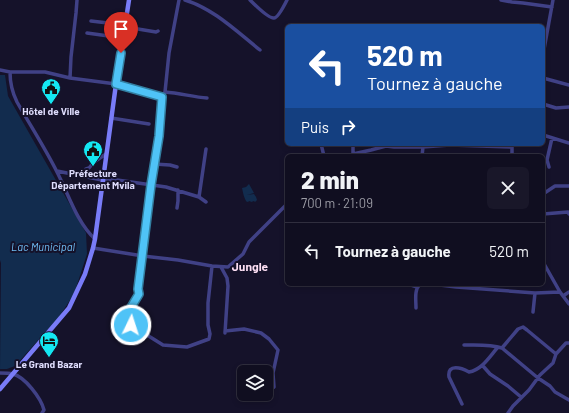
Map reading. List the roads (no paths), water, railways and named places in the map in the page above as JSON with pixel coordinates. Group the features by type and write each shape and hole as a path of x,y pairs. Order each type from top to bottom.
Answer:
{"street":[{"path":"70,78 77,0"},
{"path":"0,389 69,308 85,274 95,239 102,180 129,0"},
{"path":"179,0 169,53 166,92 162,97 159,136 151,185 138,289 139,294 130,309 131,325 163,345 187,347 209,339 208,303 212,266"},
{"path":"185,0 217,15 260,50"},
{"path":"198,5 201,0"},
{"path":"250,0 271,18 276,18 288,0"},
{"path":"501,0 552,7"},
{"path":"545,44 553,0"},
{"path":"91,21 125,25"},
{"path":"87,33 123,36 132,28 156,32 158,31"},
{"path":"0,70 10,72 45,72 70,78 116,84 162,97"},
{"path":"10,72 14,96 57,171 78,215 87,230 95,239"},
{"path":"545,79 569,85"},
{"path":"166,92 207,98"},
{"path":"545,105 556,108 569,107"},
{"path":"111,118 149,124"},
{"path":"545,136 569,144"},
{"path":"549,167 547,160 552,138"},
{"path":"353,146 353,154 383,146"},
{"path":"390,146 432,146"},
{"path":"422,154 423,147"},
{"path":"199,197 206,149"},
{"path":"371,150 372,154"},
{"path":"86,169 106,154"},
{"path":"154,164 177,167"},
{"path":"57,171 102,180 117,180 166,187 199,197 206,202"},
{"path":"545,193 555,186 569,186"},
{"path":"177,208 178,190"},
{"path":"93,248 212,266 228,267 243,254 249,242 285,206"},
{"path":"545,214 561,213 566,211 569,214"},
{"path":"545,266 560,292 569,304"},
{"path":"221,267 228,286 225,332 244,329 261,333 269,339 278,350 273,373 273,388"},
{"path":"416,308 416,292 418,286"},
{"path":"448,286 535,293 560,292"},
{"path":"563,296 569,292"},
{"path":"533,312 535,293"},
{"path":"502,348 518,329 523,327 556,354"},
{"path":"508,413 544,370 553,363 556,354 566,342 569,342"},
{"path":"464,345 485,345 502,348 550,386 555,392 569,400"},
{"path":"462,404 448,375 453,369 461,368 471,372 483,366 498,347"},
{"path":"483,366 490,374 521,397"},
{"path":"0,373 13,374 21,378 30,386 38,396 43,407 44,410 42,413"}],"water":[{"name":"Lac Municipal","path":"0,75 5,75 8,96 86,233 87,254 74,294 59,317 15,366 7,369 0,369"},
{"path":"249,184 254,193 247,195 254,194 257,200 255,202 247,202 244,197 242,188"}],"place":[{"name":"Hôtel de Ville","path":"51,105"},
{"name":"Préfecture Département Mvila","path":"93,167"},
{"name":"Le Grand Bazar","path":"49,358"}],"district":[{"name":"Jungle","path":"250,267"}]}
